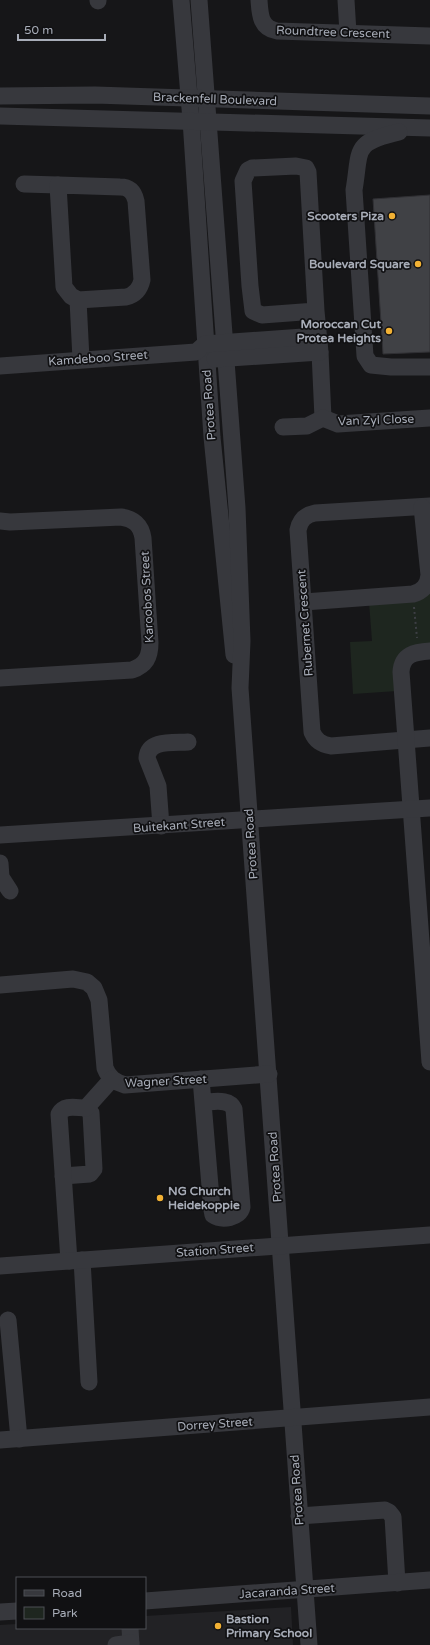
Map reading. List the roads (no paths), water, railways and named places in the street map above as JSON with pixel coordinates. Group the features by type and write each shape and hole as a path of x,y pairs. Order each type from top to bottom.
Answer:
{"street":[{"name":"Protea Road","path":"181,0 191,120 202,352 231,641 240,688 309,1645"},
{"name":"Protea Road","path":"199,0 236,508 242,641 240,688"},
{"name":"Roundtree Crescent","path":"259,0 261,20 272,30 430,36"},
{"path":"346,0 348,33"},
{"name":"Brackenfell Boulevard","path":"0,96 41,94 430,106"},
{"name":"Brackenfell Boulevard","path":"0,116 191,120 423,128"},
{"path":"423,128 385,135 368,143 358,156 354,190 365,356 370,365 391,367 430,367"},
{"name":"Van Zyl Close","path":"316,311 270,315 257,314 254,311 250,286 243,182 248,170 252,168 296,166 306,168 308,172 323,418"},
{"path":"24,184 58,185 124,187 132,191 135,198 142,280 140,289 126,297 78,300 71,296 64,287 58,185"},
{"path":"78,300 81,359"},
{"name":"Kamdeboo Street","path":"0,366 81,359 202,352 320,350"},
{"name":"Van Zyl Close","path":"284,427 307,426 323,418 338,424 430,418"},
{"path":"304,602 413,594 425,586 429,575 426,506"},
{"name":"Rubernet Crescent","path":"426,506 314,513 302,520 298,530 312,732 315,738 324,745 331,746 430,738"},
{"name":"Karoobos Street","path":"0,521 10,522 121,517 129,518 135,522 142,531 143,538 150,643 150,651 146,662 140,667 132,670 0,678"},
{"path":"424,651 407,656 401,667 427,991 430,1062"},
{"path":"161,826 158,786 147,758 149,749 158,744 188,742"},
{"name":"Buitekant Street","path":"0,836 430,808"},
{"path":"0,863 1,877 10,891"},
{"name":"Wagner Street","path":"0,985 73,979 87,982 94,988 99,1000 105,1068 112,1079 125,1085 269,1074"},
{"path":"86,1108 112,1079"},
{"path":"201,1079 203,1102 213,1215 222,1218 236,1216 241,1212 242,1207 234,1110 232,1105 226,1102 203,1102"},
{"path":"63,1176 90,1174 94,1169 91,1113 86,1108 67,1107 63,1108 59,1114 63,1176 75,1261 89,1382"},
{"name":"Station Street","path":"0,1266 430,1235"},
{"path":"8,1320 19,1439"},
{"name":"Dorrey Street","path":"0,1440 430,1407"},
{"path":"299,1516 385,1510 389,1512 393,1517 397,1583"},
{"name":"Jacaranda Street","path":"146,1601 430,1580"},
{"path":"0,1612 16,1610"}],"place":[{"name":"Scooters Piza","path":"392,216"},
{"name":"Boulevard Square","path":"418,264"},
{"name":"Moroccan Cut Protea Heights","path":"389,331"},
{"name":"NG Church Heidekoppie","path":"160,1198"},
{"name":"Bastion Primary School","path":"218,1626"}]}
